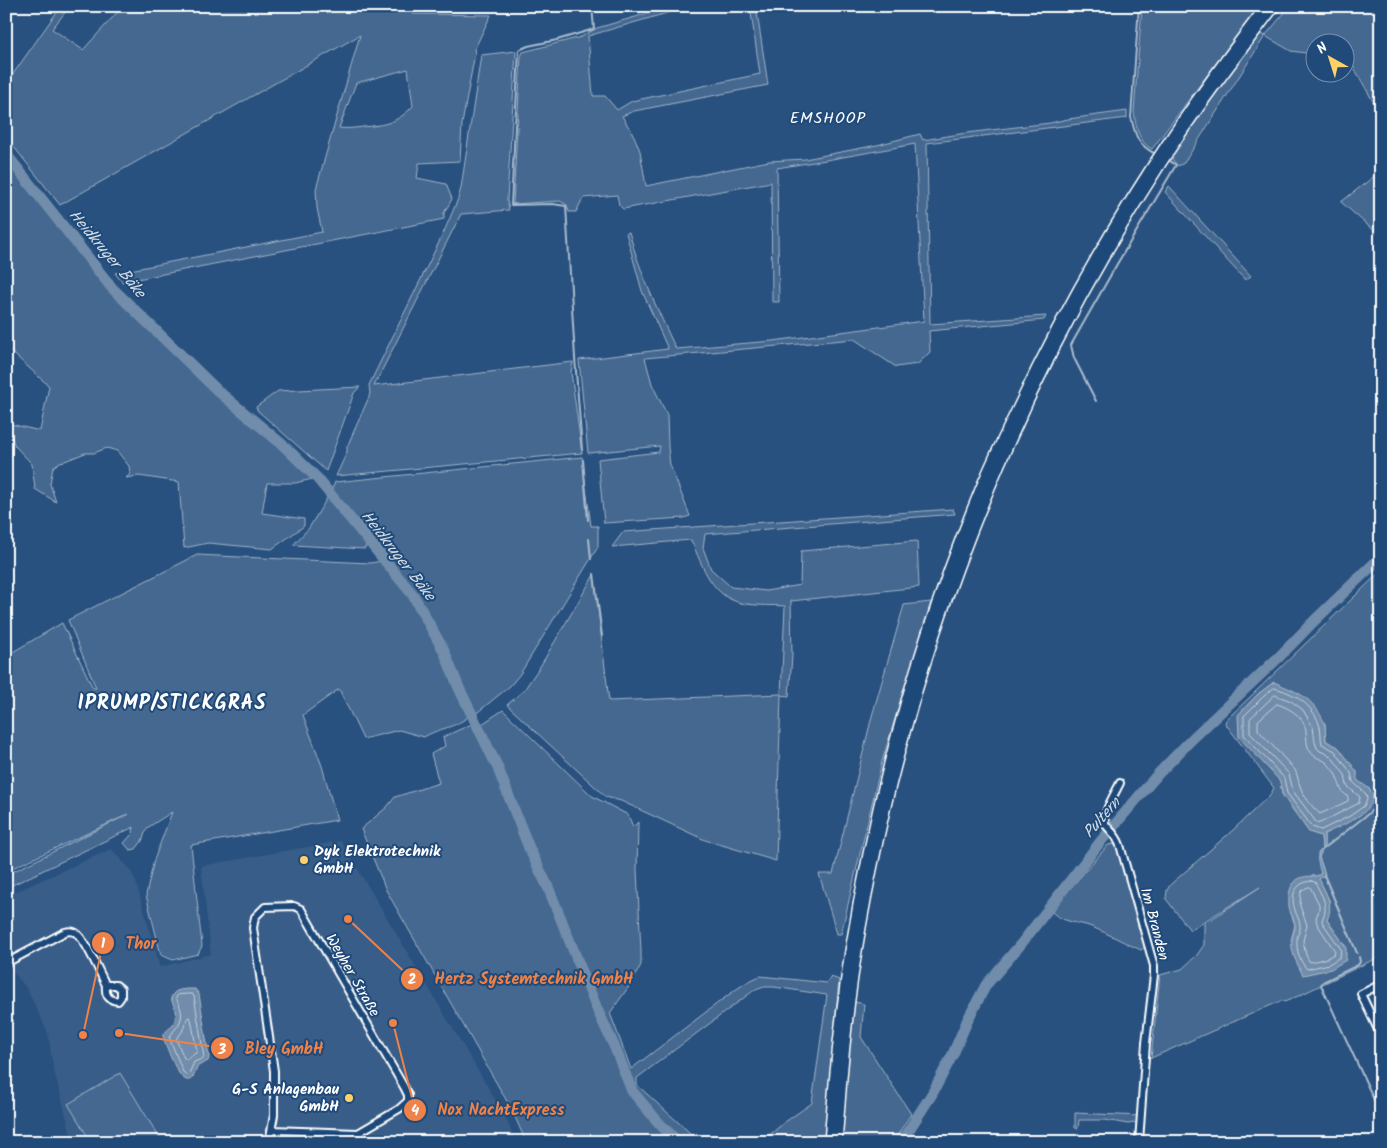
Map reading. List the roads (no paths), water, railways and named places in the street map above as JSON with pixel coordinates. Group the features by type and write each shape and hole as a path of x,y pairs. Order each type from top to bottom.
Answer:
{"highway":[{"path":"828,1142 842,1004 863,879 876,816 913,678 976,499 1035,370 1107,239 1230,52 1266,6"},
{"path":"1166,150 1275,6"},
{"path":"837,1142 847,1027 857,955 873,866 902,742 920,681 954,579 1006,449 1042,373 1093,277 1157,164"}],"street":[{"name":"Im Branden","path":"1120,783 1105,814 1104,821 1114,832 1120,845 1154,966 1139,1142"},
{"name":"Weyher Straße","path":"272,1130 275,1100 274,1071 253,928 255,917 265,908 294,906 301,909 408,1095 408,1101 399,1109 358,1133"},
{"path":"6,963 65,932 74,932 84,942 106,984"},
{"path":"1381,984 1361,994 1381,1036"},
{"path":"268,1142 272,1130 358,1133 362,1142"}],"water":[{"path":"1274,682 1304,696 1315,707 1324,722 1326,741 1338,747 1357,772 1357,780 1369,789 1373,796 1371,804 1358,817 1324,834 1324,846 1319,857 1325,875 1319,879 1330,909 1327,920 1346,947 1346,960 1331,969 1303,975 1296,962 1292,948 1295,926 1289,908 1289,894 1296,880 1321,874 1318,854 1322,849 1321,836 1309,832 1282,794 1280,781 1239,737 1238,715 1258,694"},
{"path":"195,989 199,994 209,1057 208,1061 198,1066 194,1076 188,1080 179,1073 163,1037 163,1034 173,1024 177,1014 171,998 172,995 177,991"}],"waterway":[{"path":"582,450 566,206 553,204 511,205 519,50 594,29 592,6"},
{"path":"1139,6 1131,117 1138,140 1157,155"},
{"name":"Heidkruger Bäke","path":"6,154 112,288 218,391 283,445 317,478 413,595 444,651 459,688 497,766 529,848 548,887 632,1091 678,1142"},
{"path":"1096,401 1074,358 1071,345 1176,165 1168,160"},
{"path":"583,460 588,520"},
{"path":"589,539 591,559"},
{"name":"Pultern","path":"901,1142 932,1094 986,985 1021,944 1101,841 1158,774 1193,738 1381,557"},
{"path":"594,574 602,636"},
{"path":"1373,799 1381,795"},
{"path":"1322,850 1381,802"},
{"path":"1324,875 1357,953"},
{"path":"1359,957 1360,962 1358,965 1323,982 1321,985 1381,1115"}],"place":[{"name":"Dyk Elektrotechnik GmbH","path":"304,860"},
{"name":"Hertz Systemtechnik GmbH","path":"348,919"},
{"name":"Nox NachtExpress","path":"393,1023"},
{"name":"Bley GmbH","path":"119,1033"},
{"name":"Thor","path":"83,1035"},
{"name":"G-S Anlagenbau GmbH","path":"349,1098"}],"district":[{"name":"EMSHOOP","path":"828,117"},
{"name":"IPRUMP/STICKGRAS","path":"172,702"}]}
